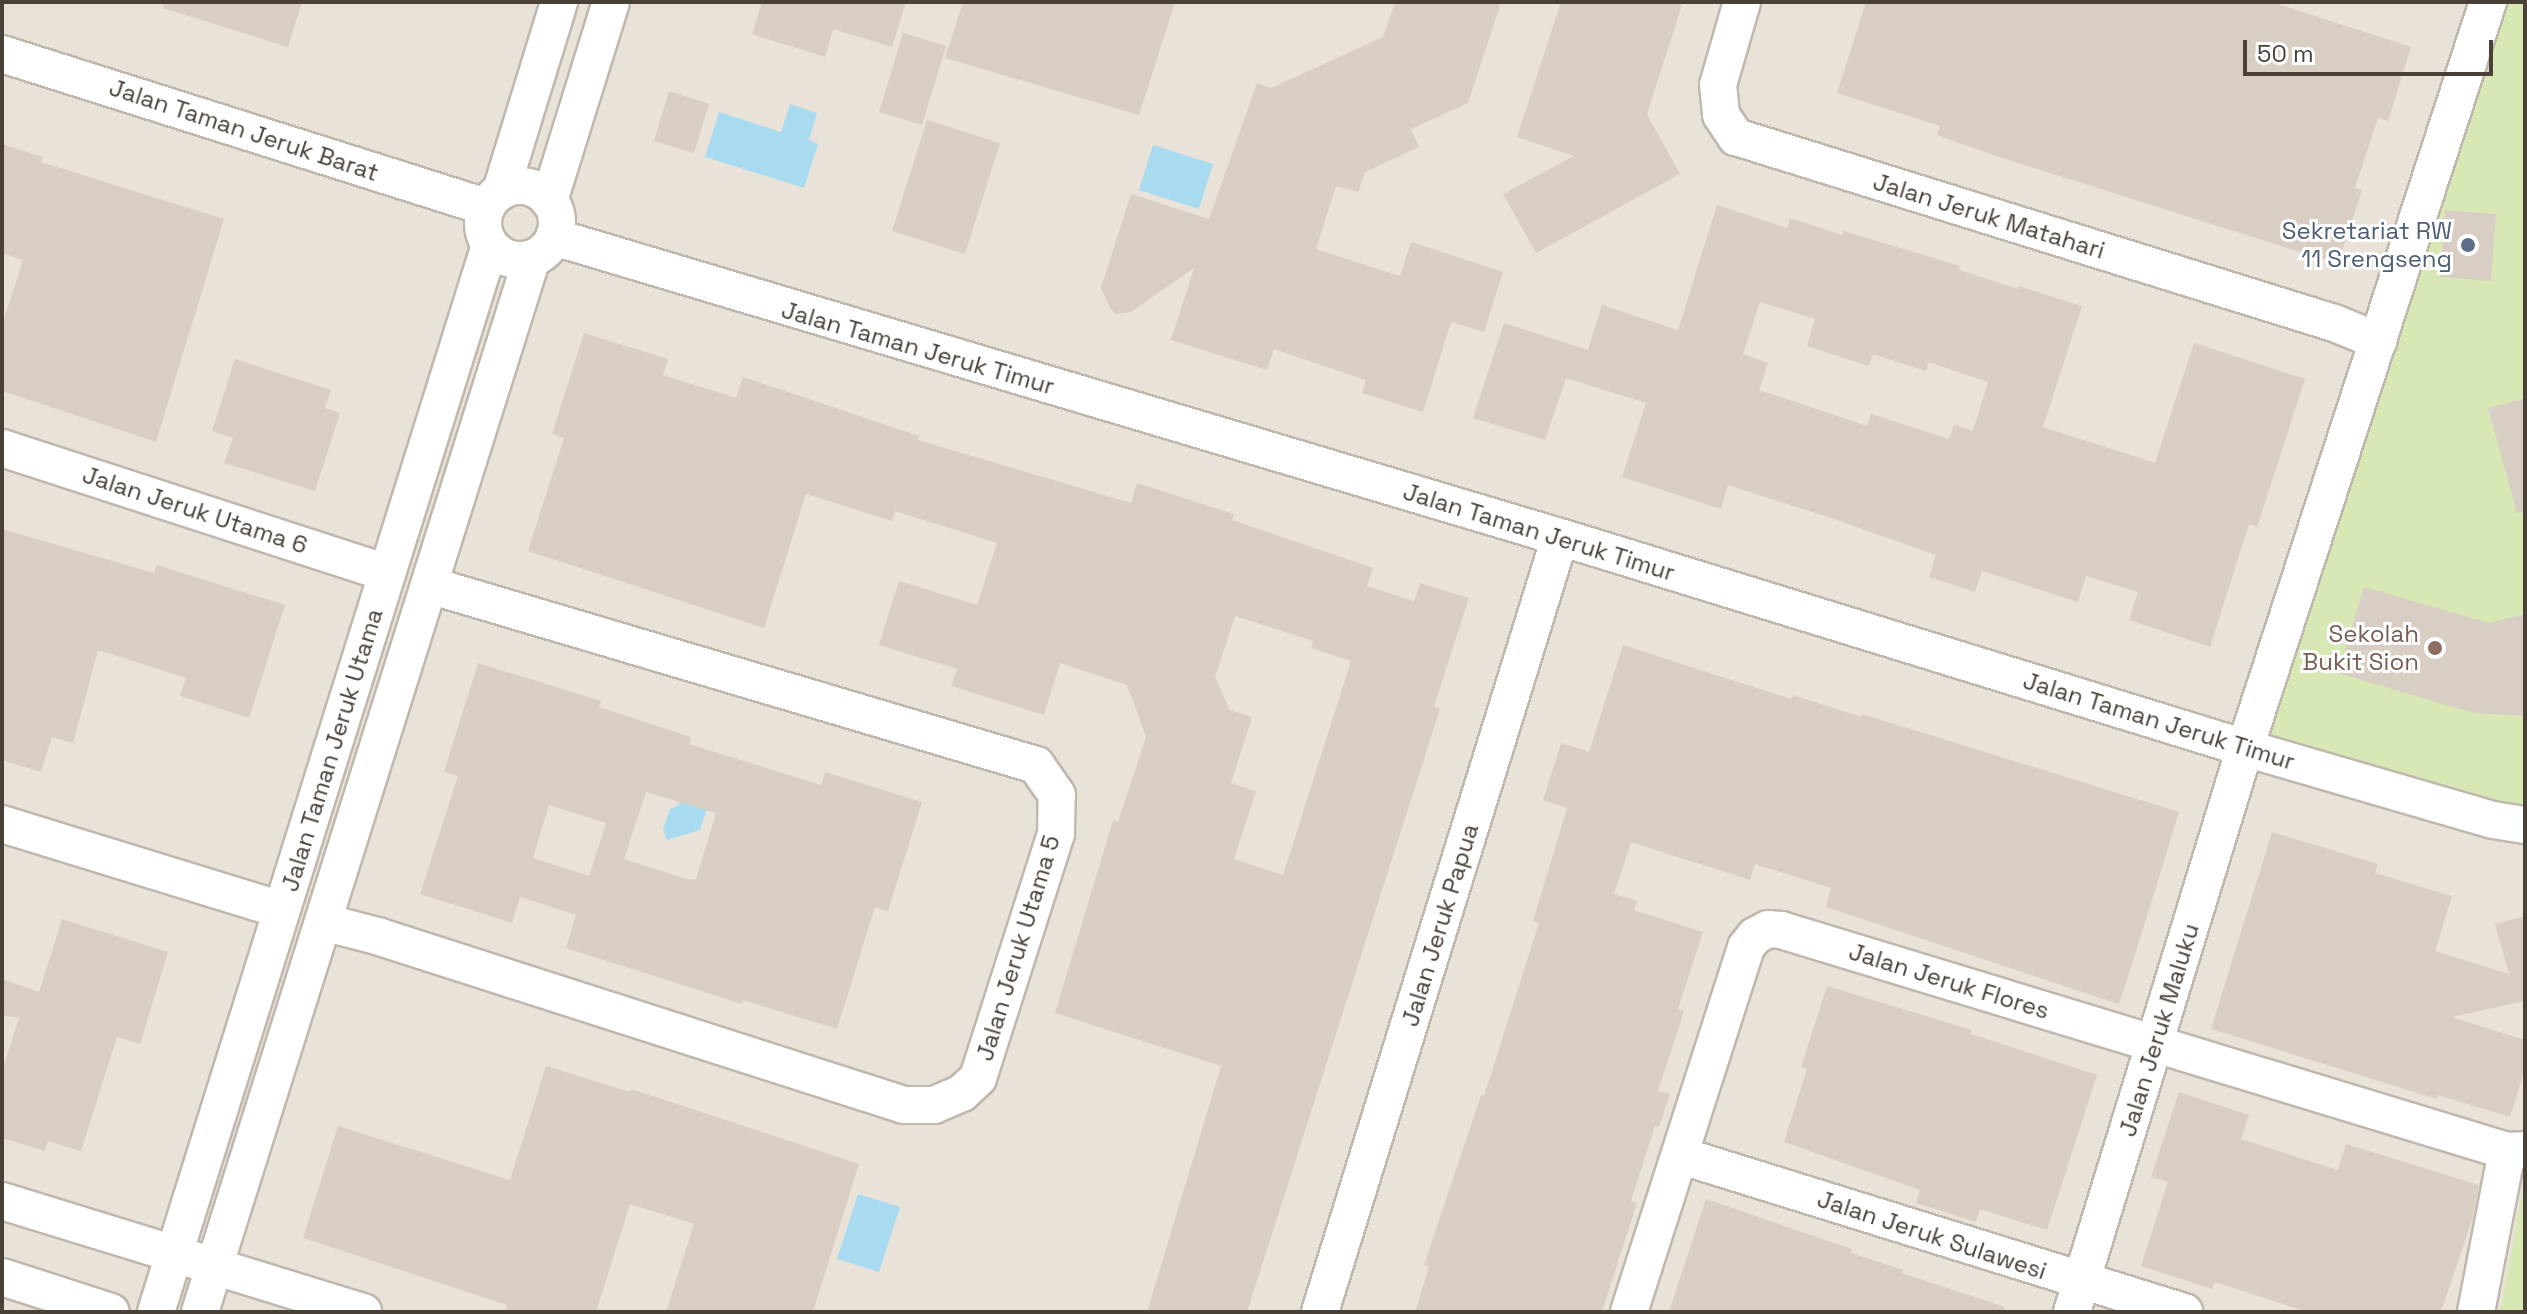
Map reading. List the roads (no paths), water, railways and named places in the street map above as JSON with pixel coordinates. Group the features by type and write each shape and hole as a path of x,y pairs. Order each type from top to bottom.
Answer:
{"street":[{"path":"493,199 527,187 549,201 555,212 543,247 516,259 501,255 490,245 484,233 493,199 559,2"},
{"path":"549,201 611,2"},
{"name":"Jalan Jeruk Matahari","path":"1742,2 1718,85 1721,115 1736,137 2334,323 2378,341"},
{"name":"Jalan Jeruk Maluku","path":"2076,1297 2245,748 2488,2"},
{"name":"Jalan Taman Jeruk Barat","path":"2,54 493,199"},
{"name":"Jalan Taman Jeruk Utama","path":"156,1312 490,245"},
{"name":"Jalan Taman Jeruk Utama","path":"200,1312 429,585 543,247"},
{"name":"Jalan Taman Jeruk Timur","path":"543,247 1560,537 2245,748 2493,820 2525,825"},
{"name":"Jalan Jeruk Utama 6","path":"2,448 387,573"},
{"name":"Jalan Jeruk Papua","path":"1320,1312 1560,537"},
{"name":"Jalan Jeruk Utama 5","path":"323,922 377,936 904,1105 934,1105 962,1093 978,1078 1056,834 1057,795 1036,765 429,585"},
{"path":"2,824 281,910"},
{"name":"Jalan Jeruk Flores","path":"1629,1312 1682,1156 1746,947 1755,936 1768,929 1781,930 2155,1045 2516,1150"},
{"path":"2476,1312 2516,1150"},
{"name":"Jalan Jeruk Sulawesi","path":"1682,1156 2076,1297 2184,1312"},
{"path":"2,1201 363,1312"},
{"path":"2,1277 111,1312"}],"water":[{"path":"790,104 817,113 809,140 818,144 804,188 705,157 719,112 781,132"},
{"path":"1153,145 1213,164 1199,209 1139,190"},
{"path":"688,770 717,778 700,830 667,840 663,829 670,809 679,805"},
{"path":"858,1194 900,1207 879,1272 837,1259"}],"place":[{"name":"Sekretariat RW 11 Srengseng","path":"2468,245"},
{"name":"Sekolah Bukit Sion","path":"2435,648"}]}
